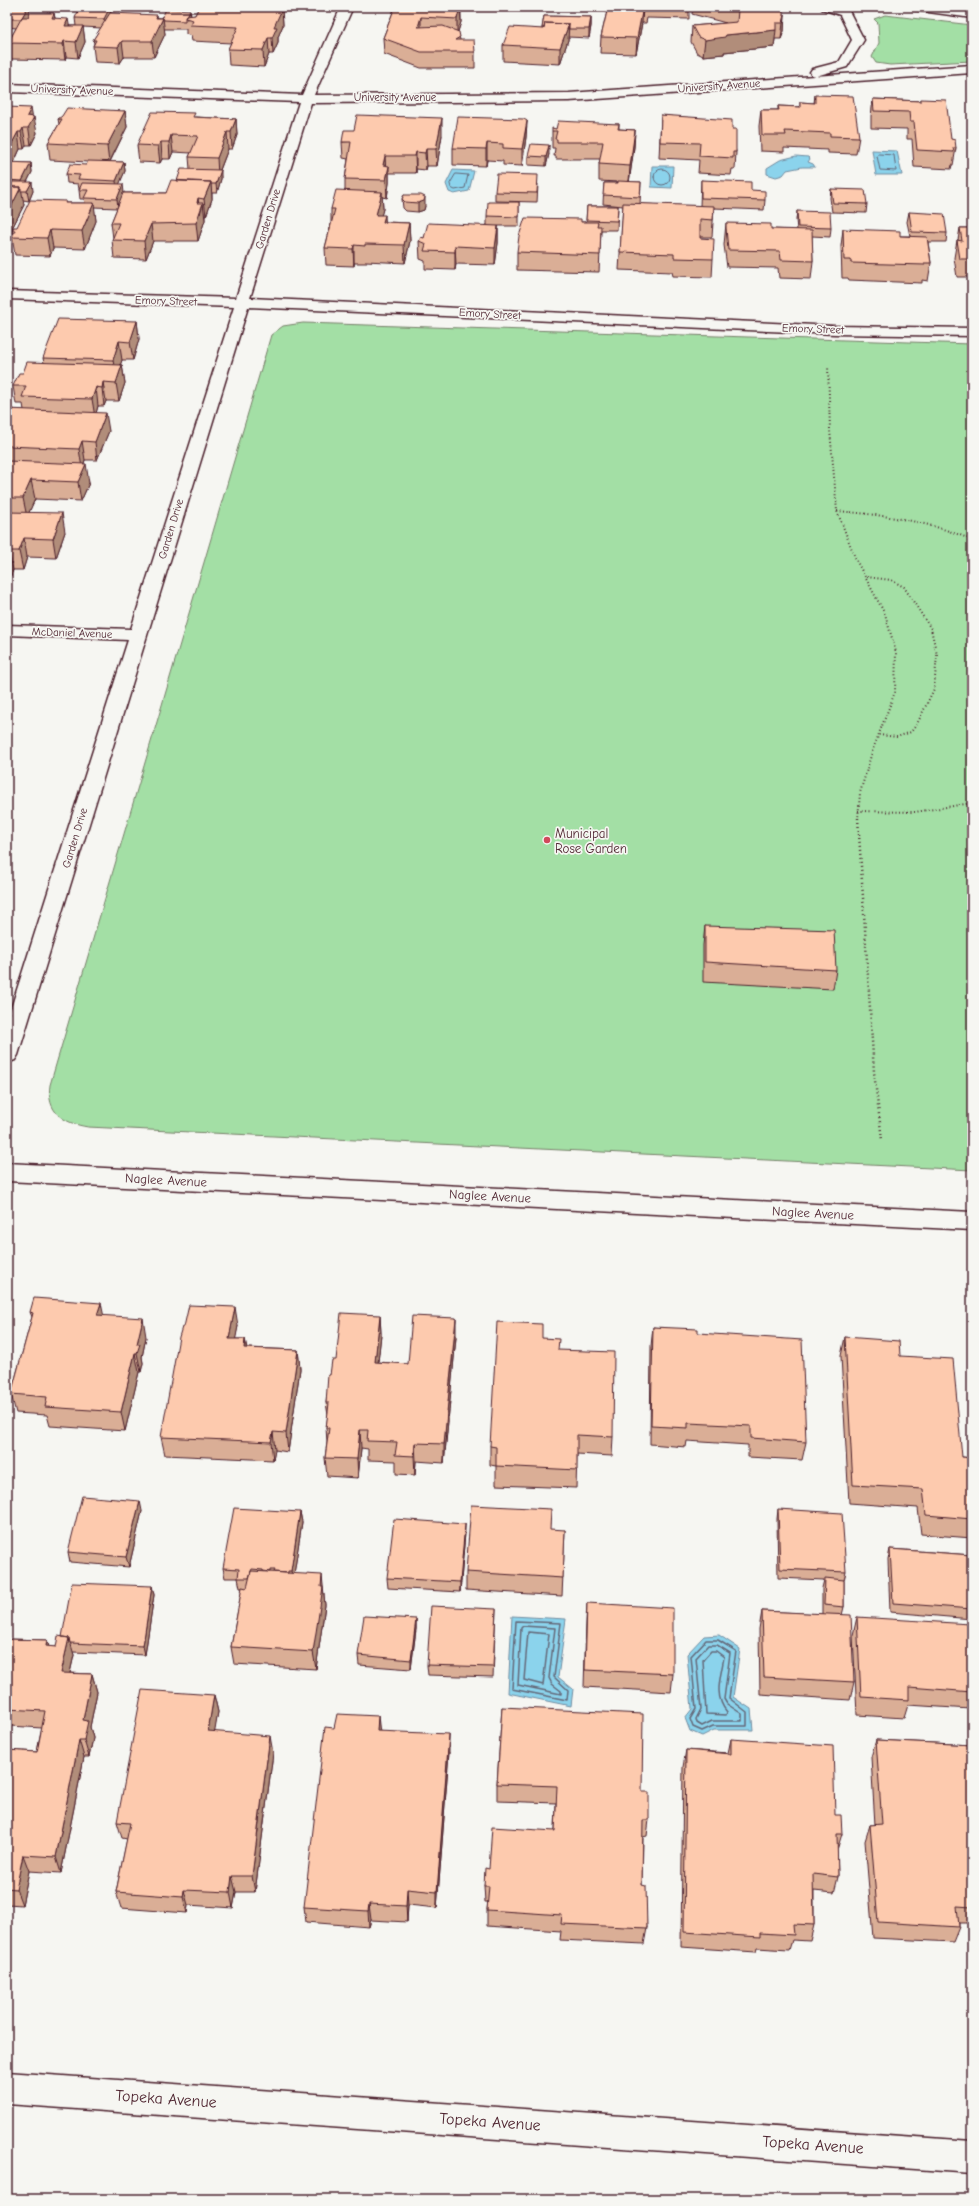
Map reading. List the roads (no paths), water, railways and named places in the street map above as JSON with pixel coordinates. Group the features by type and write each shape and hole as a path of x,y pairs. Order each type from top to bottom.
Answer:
{"street":[{"name":"Garden Drive","path":"7,1055 306,99 313,80 347,7"},
{"name":"University Avenue","path":"784,82 843,64 858,40 845,13 826,7"},
{"path":"914,7 972,15"},
{"name":"University Avenue","path":"7,88 306,99 570,97 972,69"},
{"name":"Emory Street","path":"7,295 242,304 289,304 835,330 972,332"},
{"name":"McDaniel Avenue","path":"7,630 138,635"},
{"name":"Naglee Avenue","path":"7,1172 972,1221"},
{"name":"Topeka Avenue","path":"7,2088 972,2157"}],"water":[{"path":"872,150 897,151 902,175 876,175"},
{"path":"796,156 808,157 810,159 808,162 813,164 815,167 802,167 787,170 783,175 776,177 767,174 767,168 780,160"},
{"path":"652,166 673,166 672,188 651,187"},
{"path":"453,170 474,171 469,191 454,194 449,192 446,184"},
{"path":"512,1616 566,1619 558,1677 573,1689 571,1706 508,1693"},
{"path":"719,1635 740,1649 733,1697 751,1709 753,1730 714,1730 702,1736 690,1731 685,1718 692,1709 687,1654 704,1636"}],"place":[{"name":"Municipal Rose Garden","path":"547,840"}]}
